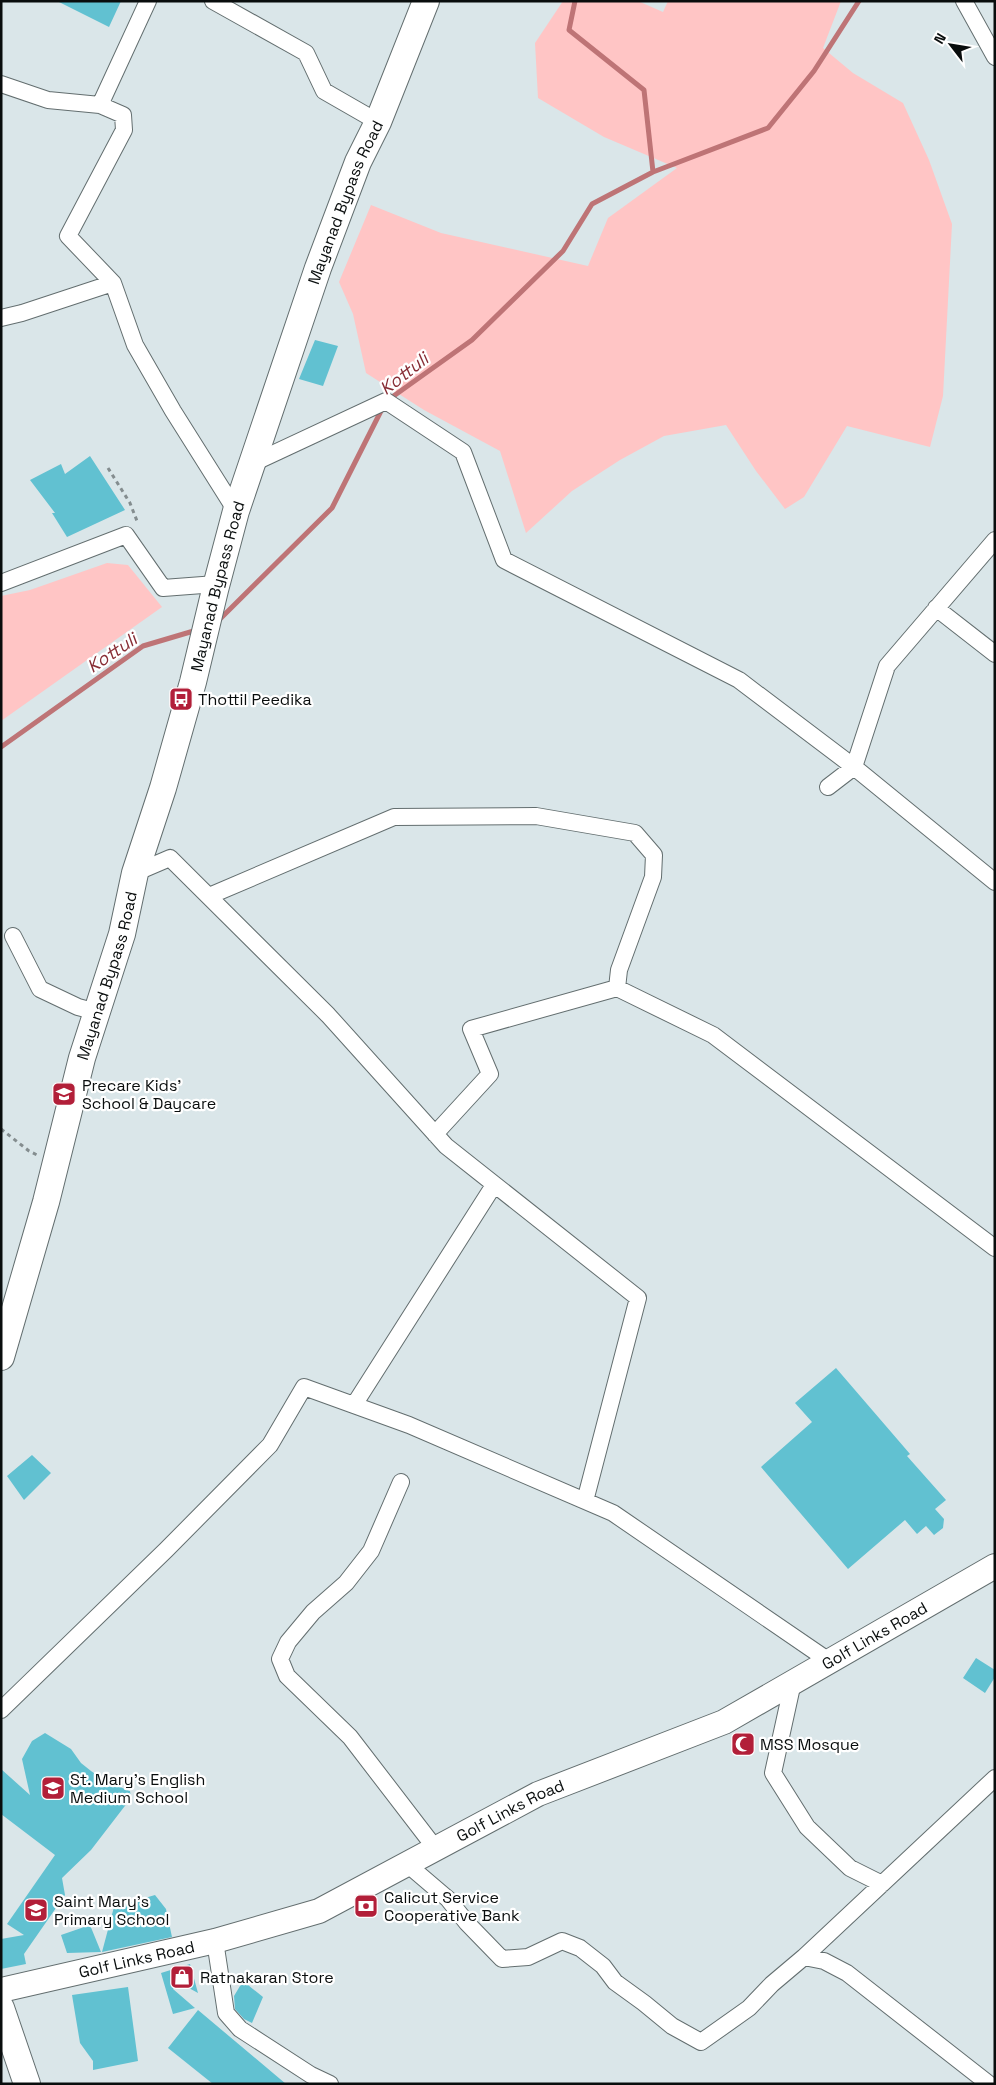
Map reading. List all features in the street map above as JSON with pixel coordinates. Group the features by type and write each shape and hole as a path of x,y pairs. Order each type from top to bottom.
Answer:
{"main road":[{"name":"Mayanad Bypass Road","path":"1,1357 56,1164 82,1058 122,934 135,873 163,788 193,682 215,587 236,511 318,268 358,162 378,122 426,1"},
{"name":"Golf Links Road","path":"1,1990 215,1941 319,1911 538,1794 724,1722 995,1566"},
{"path":"1,2008 27,2084"}],"street":[{"path":"100,104 148,1"},
{"path":"213,1 306,53 324,91 378,122"},
{"path":"964,1 995,57"},
{"path":"1,84 48,100 100,104 123,115 124,130 68,236 113,283 135,345 188,436 236,511"},
{"path":"1,318 113,283"},
{"path":"251,464 386,402 463,452 504,560 739,680 854,767 995,882"},
{"path":"1,583 127,536 163,588 215,587"},
{"path":"828,787 854,767 887,666 995,540"},
{"path":"936,608 995,654"},
{"path":"209,896 394,816 536,816 635,833 654,855 653,877 619,970 617,988"},
{"path":"135,873 170,858 328,1015 446,1146 638,1298 585,1501"},
{"path":"13,936 40,990 78,1007 97,1012"},
{"path":"435,1134 490,1074 472,1030 617,988 713,1035 995,1248"},
{"path":"354,1405 494,1185"},
{"path":"1,1710 166,1550 270,1444 304,1387 409,1425 613,1513 828,1662"},
{"path":"401,1482 371,1551 346,1583 306,1620 288,1642 280,1659 288,1676 350,1737 436,1849"},
{"path":"793,1682 773,1774 807,1827 850,1868 882,1884"},
{"path":"407,1864 448,1899 467,1923 502,1960 528,1957 562,1941 580,1948 603,1966 615,1982 672,2026 701,2042 749,2008 772,1984 804,1957 995,1778"},
{"path":"215,1941 226,2013 240,2029 308,2079 330,2084"},
{"path":"804,1957 824,1961 847,1973 990,2084 995,2080"}],"path":[{"path":"108,468 130,503 137,521 127,536"},
{"path":"1,1129 29,1151 56,1164"}],"shaded area":[{"path":"563,1 638,1 663,12 668,1 841,1 823,48 853,73 903,103 929,160 952,224 943,396 930,447 847,426 804,497 785,509 756,471 726,425 664,436 620,460 572,491 526,533 500,451 424,410 366,373 353,314 339,282 371,205 441,233 588,266 608,218 677,168 604,137 538,98 535,43"},
{"path":"107,563 128,565 162,607 1,721 1,596 30,590"}],"building":[{"path":"57,1 121,1 109,27"},
{"path":"315,340 338,346 323,386 299,379"},
{"path":"90,456 125,510 67,537 52,513 55,513 30,480 61,464 65,474"},
{"path":"836,1368 910,1454 907,1456 946,1500 935,1509 944,1519 943,1528 934,1535 926,1526 917,1534 905,1520 848,1569 761,1467 812,1422 795,1403"},
{"path":"32,1455 51,1473 24,1500 7,1476"},
{"path":"976,1658 995,1670 995,1677 985,1693 963,1678"},
{"path":"45,1733 71,1749 81,1763 107,1782 130,1791 131,1798 91,1850 62,1878 65,1895 24,1954 26,1964 1,1969 1,1939 24,1935 7,1924 55,1855 1,1814 1,1769 30,1795 22,1759 32,1741"},
{"path":"155,1895 166,1909 172,1937 102,1952 114,1907"},
{"path":"90,1925 101,1952 67,1953 61,1935"},
{"path":"190,1964 198,1993 178,1982 173,1989 195,2008 173,2014 161,1973"},
{"path":"243,1981 263,1997 252,2023 244,2019 235,2009 234,1996"},
{"path":"128,1987 138,2061 93,2070 93,2061 80,2043 72,1995"},
{"path":"198,2010 286,2084 213,2084 168,2048"}],"waterway":[{"name":"Kottuli","path":"388,400 472,340 563,251 592,204 653,172 644,90 569,30 575,1"},
{"path":"653,172 768,128 814,71 859,1"},
{"name":"Kottuli","path":"218,621 332,508 383,407"},
{"name":"Kottuli","path":"1,747 143,646 197,630"}],"place":[{"name":"Thottil Peedika","path":"181,699"},
{"name":"Precare Kids' School & Daycare","path":"64,1094"},
{"name":"MSS Mosque","path":"743,1744"},
{"name":"St. Mary's English Medium School","path":"53,1788"},
{"name":"Calicut Service Cooperative Bank","path":"366,1906"},
{"name":"Saint Mary's Primary School","path":"36,1910"},
{"name":"Ratnakaran Store","path":"182,1977"}]}
